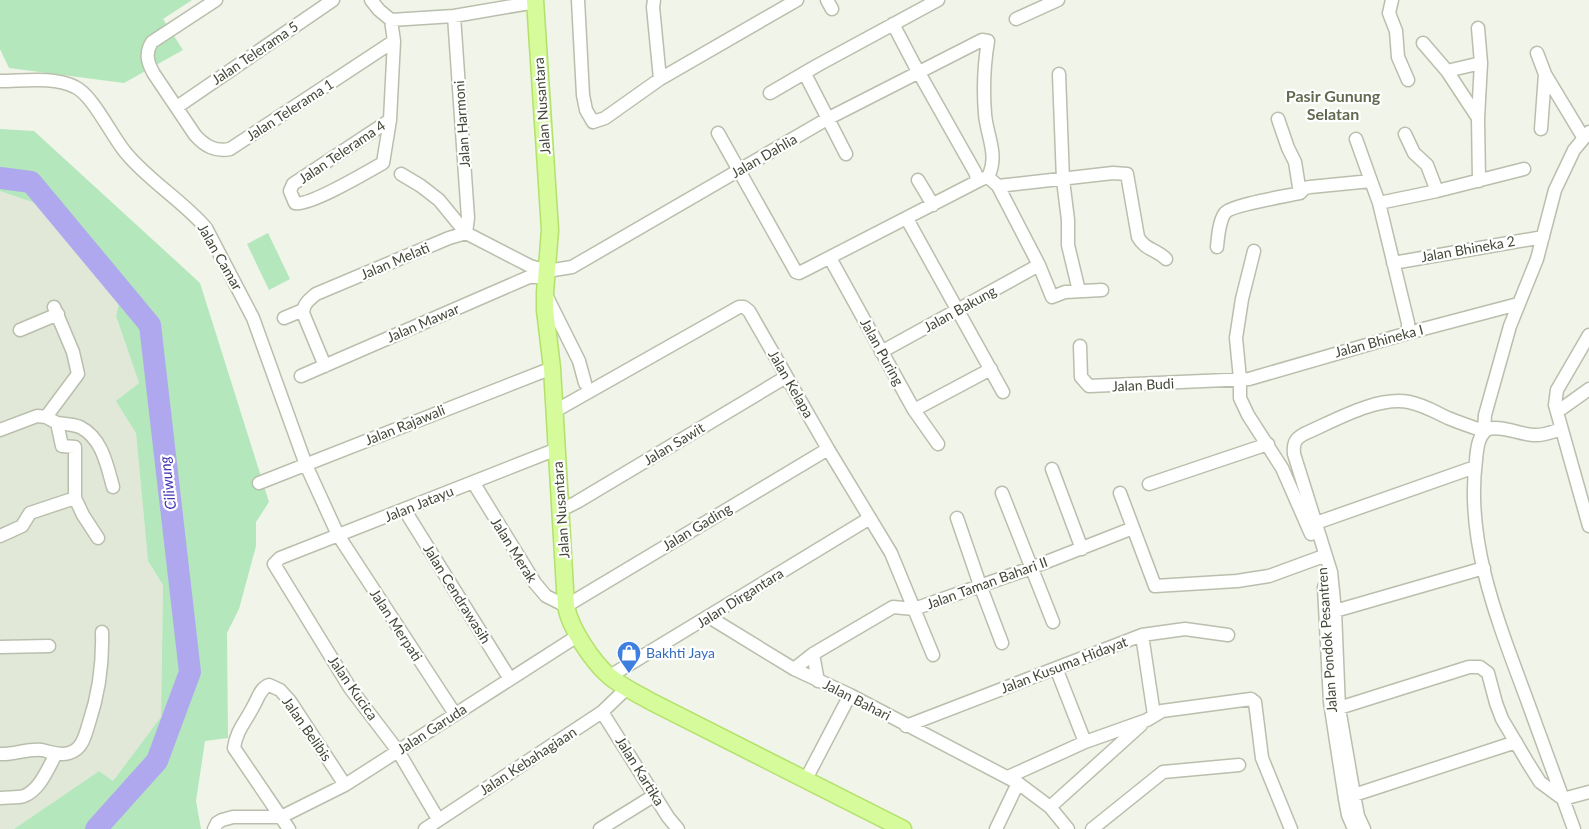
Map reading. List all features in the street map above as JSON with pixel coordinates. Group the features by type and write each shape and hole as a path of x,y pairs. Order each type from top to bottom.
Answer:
{"main road":[{"name":"Jalan Nusantara","path":"536,1 550,230 546,280 566,606 571,621 599,665 610,676 627,688 904,829"}],"street":[{"name":"Jalan Telerama 1","path":"216,0 152,42 148,49 147,57 150,66 200,141 214,150 230,149 394,41"},
{"name":"Jalan Telerama 5","path":"177,106 314,5 333,0"},
{"path":"371,0 391,20 394,41 390,120"},
{"path":"578,0 583,95 586,110 593,122 605,118 660,79 797,0"},
{"path":"654,0 652,7 660,79"},
{"path":"770,93 938,0"},
{"path":"1016,19 1058,0"},
{"path":"1392,0 1389,13 1396,31 1398,56 1408,80"},
{"path":"391,20 454,16 536,1"},
{"name":"Jalan Harmoni","path":"454,16 468,218 466,233"},
{"path":"893,24 975,172 983,179 998,186 1063,180 1113,172 1127,174 1138,237 1142,245 1157,252 1166,260"},
{"path":"1478,28 1481,63 1478,118 1479,181"},
{"name":"Jalan Dahlia","path":"546,280 572,267 827,119 982,40 988,41 984,66 985,115 993,156 993,164 983,179"},
{"path":"1423,43 1447,71 1478,118"},
{"path":"1536,53 1545,74 1586,134 1568,163 1555,190 1533,271 1518,304 1485,415 1484,431 1479,441 1474,486 1476,525 1496,616 1563,798 1572,828"},
{"path":"1447,71 1481,63"},
{"path":"804,74 846,154"},
{"path":"1058,74 1068,245 1079,291"},
{"path":"1540,129 1545,74"},
{"name":"Jalan Camar","path":"0,81 57,82 68,84 83,91 124,152 206,228 253,318 306,465 338,536"},
{"path":"1278,119 1295,162 1300,194"},
{"name":"Jalan Telerama 4","path":"390,120 383,163 337,189 302,203 295,203 290,191 293,184 390,120"},
{"path":"718,133 794,270 799,272 983,179"},
{"path":"1405,134 1414,153 1427,165 1437,191"},
{"path":"1356,139 1379,203 1408,323 1408,333"},
{"path":"1379,203 1437,191 1524,169"},
{"path":"401,174 439,200 466,233 524,264 546,280 579,362 585,383"},
{"path":"918,180 933,205"},
{"path":"1216,247 1223,215 1227,211 1256,202 1300,194 1305,188 1370,181"},
{"path":"998,186 1039,265 1052,296 1065,292 1102,290"},
{"path":"907,219 1003,392"},
{"name":"Jalan Melati","path":"303,310 308,300 316,294 449,238 466,233"},
{"name":"Jalan Bhineka 2","path":"1393,263 1543,237"},
{"name":"Jalan Pondok Pesantren","path":"1254,251 1242,299 1236,338 1240,398 1282,468 1321,558 1330,702 1345,800 1348,815 1354,829"},
{"name":"Jalan Puring","path":"830,258 914,410 938,444"},
{"name":"Jalan Bakung","path":"881,352 1039,265"},
{"name":"Jalan Mawar","path":"301,376 529,278 546,280"},
{"name":"Jalan Bhineka I","path":"1240,379 1518,304"},
{"name":"Jalan Kelapa","path":"555,411 739,307 744,307 749,311 786,377 892,553 933,656"},
{"path":"20,330 56,310 73,352 78,374 52,420"},
{"path":"284,318 303,310 325,366"},
{"path":"1589,335 1557,390 1555,397 1561,429 1589,526"},
{"path":"550,347 570,343"},
{"name":"Jalan Budi","path":"1080,346 1081,377 1089,386 1240,379"},
{"name":"Jalan Rajawali","path":"259,483 552,368"},
{"path":"914,410 991,369"},
{"name":"Jalan Sawit","path":"561,510 578,502 786,377"},
{"path":"1557,412 1589,389"},
{"path":"1364,829 1358,816 1339,708 1335,611 1331,572 1294,454 1294,443 1298,437 1304,434 1373,405 1392,402 1408,402 1420,405 1447,418 1484,431 1492,428 1535,435 1561,429"},
{"path":"0,430 37,416 79,427 94,438 106,461 112,487"},
{"path":"52,420 62,446 75,447 75,498 83,515 98,538"},
{"path":"1149,484 1268,444"},
{"name":"Jalan Gading","path":"566,606 828,448"},
{"name":"Jalan Jatayu","path":"280,558 557,449"},
{"path":"1316,523 1475,467"},
{"path":"1052,469 1082,549"},
{"name":"Jalan Merak","path":"473,482 535,583 546,596 566,606"},
{"path":"1002,493 1053,622"},
{"path":"1120,493 1155,586 1237,581 1269,576 1321,558"},
{"path":"0,536 22,526 30,513 75,498"},
{"name":"Jalan Cendrawasih","path":"404,509 510,679"},
{"name":"Jalan Dirgantara","path":"610,676 709,618 870,518"},
{"path":"958,518 1002,643"},
{"name":"Jalan Taman Bahari II","path":"794,668 813,654 893,606 914,609 1031,568 1133,528"},
{"name":"Jalan Merpati","path":"338,536 455,714"},
{"name":"Jalan Kucica","path":"280,558 274,564 281,577 350,688 398,751 438,819"},
{"path":"1335,611 1484,568"},
{"name":"Jalan Bahari","path":"709,618 818,681 850,695 906,726 1013,780 1050,807 1068,829"},
{"name":"Jalan Kusuma Hidayat","path":"906,726 1142,636 1185,629 1228,635"},
{"path":"0,754 42,750 56,754 68,754 83,743 95,704 100,678 102,632"},
{"name":"Jalan Garuda","path":"281,817 345,784 578,634"},
{"path":"1142,636 1151,717"},
{"path":"0,647 49,646"},
{"path":"813,654 818,681"},
{"path":"1339,708 1469,667 1480,667 1488,673 1502,719 1540,782 1563,798 1589,792"},
{"path":"1056,668 1085,742"},
{"name":"Jalan Belibis","path":"281,817 234,748 239,730 262,689 266,686 270,685 280,690 290,701 345,784"},
{"name":"Jalan Kebahagiaan","path":"424,829 602,712 627,688"},
{"path":"806,778 850,695"},
{"path":"996,829 1013,780 1085,742 1162,711 1251,699 1254,702 1262,758 1291,829"},
{"name":"Jalan Kartika","path":"602,712 668,817 678,829"},
{"path":"1050,807 1151,717"},
{"path":"1354,795 1516,742"},
{"path":"0,798 22,796 30,793 39,783 56,754"},
{"path":"1092,829 1163,772 1239,766"},
{"path":"600,829 655,795"},
{"path":"214,829 217,823 233,817 281,817 289,829"}],"shaded area":[{"path":"0,191 55,210 99,258 119,303 116,316 139,383 117,401 136,433 148,561 163,585 161,717 113,781 99,771 14,829 0,829"}],"green space":[{"path":"0,0 192,0 163,19 183,50 124,83 9,68 0,49"},
{"path":"0,129 34,131 200,283 269,502 256,522 256,546 239,609 227,633 228,738 205,741 196,801 201,829 14,829 99,771 113,781 161,717 163,585 148,561 136,433 116,401 139,383 116,316 119,303 99,258 55,210 0,191"},
{"path":"268,233 290,279 269,290 247,244"}],"waterway":[{"name":"Ciliwung","path":"0,178 31,182 150,325 190,672 157,761 96,829"}],"place":[{"name":"Bakhti Jaya","path":"629,674"}],"district":[{"name":"Pasir Gunung Selatan","path":"1333,105"}]}
